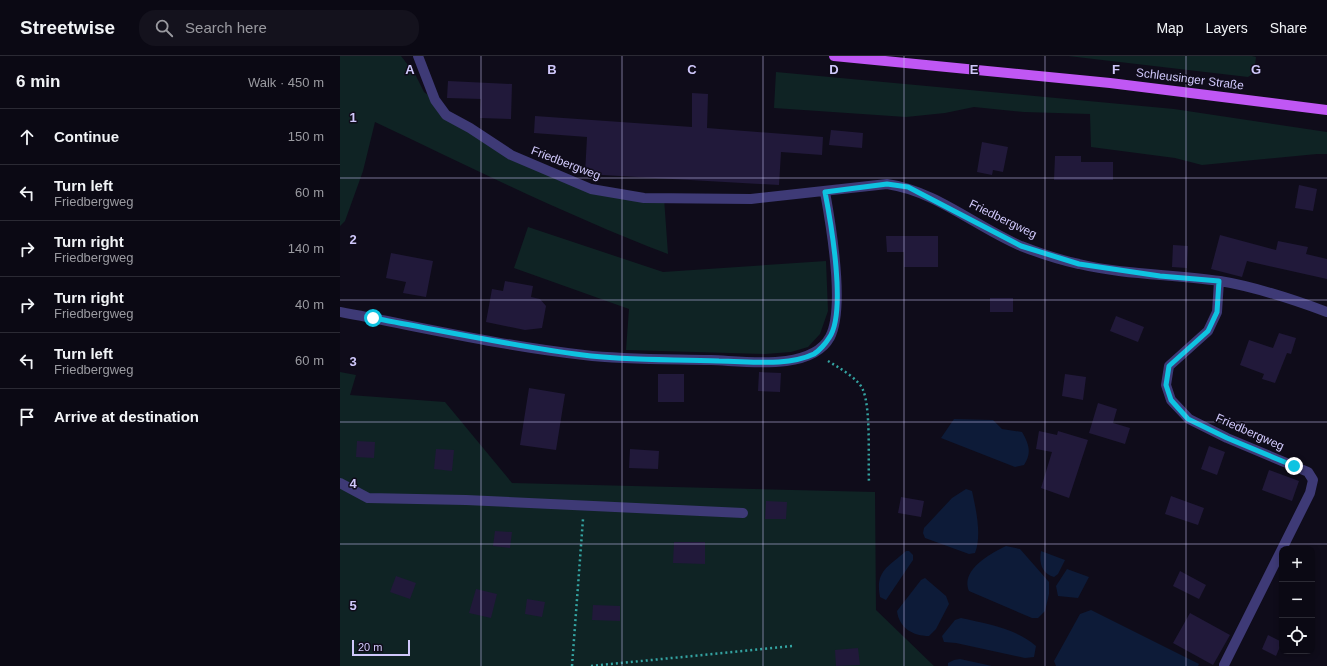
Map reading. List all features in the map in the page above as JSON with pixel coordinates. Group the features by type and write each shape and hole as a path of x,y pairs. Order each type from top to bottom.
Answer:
{"main road":[{"name":"Schleusinger Straße","path":"834,56 1110,83 1327,110"}],"street":[{"name":"Friedbergweg","path":"418,56 435,100 446,115 470,128 511,155 591,189 644,198 751,200 887,184 908,187 1021,246 1079,264 1160,276 1219,281 1280,295 1327,312"},
{"path":"340,312 514,345 584,355 627,358 767,362 795,360 816,353 830,337 837,311 833,238 825,192"},
{"name":"Friedbergweg","path":"1219,281 1217,312 1208,331 1169,366 1166,385 1171,400 1188,419 1227,438 1308,472 1313,480 1310,493 1284,546"},
{"path":"340,483 368,498 466,500 743,513"},
{"name":"Friedbergweg","path":"1224,665 1279,555"}],"path":[{"path":"816,353 848,374 863,389 867,408 869,483"},
{"path":"572,666 584,505"},
{"path":"591,666 793,646"}],"green space":[{"path":"340,56 401,56 415,74 424,92 435,100 446,115 511,155 591,189 664,198 668,254 557,208 375,122 363,171 345,221 340,226"},
{"path":"1068,56 1256,57 1254,73 1248,77"},
{"path":"776,72 1174,109 1327,132 1327,154 1202,165 1175,158 1091,147 1090,114 1024,112 974,107 945,113 906,117 774,108"},
{"path":"528,227 663,272 826,261 828,311 820,334 808,347 791,352 765,354 626,350 629,309 514,268"},
{"path":"340,372 356,375 350,395 445,402 512,483 875,492 876,610 934,666 340,666"}],"water":[{"path":"954,419 993,420 1002,429 1022,432 1029,448 1028,456 1024,465 1015,467 941,438"},
{"path":"966,489 972,491 977,514 978,530 975,553 969,554 925,538 923,533 924,528 952,498"},
{"path":"1006,546 1020,549 1049,582 1049,594 1045,611 1038,618 1032,618 969,591 967,583 973,569 985,558"},
{"path":"906,551 909,551 913,555 913,560 886,600 880,597 879,581 881,575 884,570"},
{"path":"1041,551 1065,560 1058,574 1054,577 1046,573 1042,567 1040,559"},
{"path":"1067,569 1089,577 1078,598 1058,596 1056,586"},
{"path":"925,578 946,596 949,604 936,629 929,636 912,633 908,630 898,617 897,611 921,580"},
{"path":"1091,610 1199,664 1198,666 1056,666 1054,661 1080,614"},
{"path":"961,618 991,625 1019,635 1036,646 1034,657 1025,658 956,643 944,642 942,636 955,620"},
{"path":"960,659 992,666 948,666 948,663"}],"building":[{"path":"448,81 512,84 511,119 480,118 481,99 447,98"},
{"path":"692,93 708,94 707,128 823,137 822,155 781,152 779,185 585,174 587,137 534,133 535,116 692,127"},
{"path":"831,130 863,133 862,148 829,145"},
{"path":"982,142 1008,147 1003,172 993,170 992,175 977,172"},
{"path":"1055,156 1081,156 1081,162 1113,162 1113,180 1054,180"},
{"path":"1299,185 1317,189 1313,211 1295,208"},
{"path":"1220,235 1276,250 1278,241 1308,247 1306,254 1327,259 1327,279 1247,261 1242,277 1211,269"},
{"path":"886,236 938,236 938,267 904,267 904,252 887,252"},
{"path":"1173,245 1188,246 1187,268 1172,267"},
{"path":"391,253 433,261 426,297 403,293 406,282 386,278"},
{"path":"505,281 533,286 531,297 540,299 546,306 542,328 525,330 486,322 492,289 503,291"},
{"path":"990,298 1013,298 1013,312 990,312"},
{"path":"1116,316 1144,327 1138,342 1110,331"},
{"path":"1279,333 1296,338 1291,354 1287,353 1275,383 1262,379 1264,374 1240,365 1249,340 1273,348"},
{"path":"759,372 781,373 780,392 758,391"},
{"path":"658,374 684,374 684,402 658,402"},
{"path":"1065,374 1086,377 1083,400 1062,396"},
{"path":"529,388 565,394 556,450 520,445"},
{"path":"1098,403 1117,409 1113,423 1130,428 1125,444 1089,433"},
{"path":"1039,431 1057,435 1058,431 1088,440 1069,498 1041,488 1052,452 1036,449"},
{"path":"357,441 375,442 374,458 356,457"},
{"path":"1209,446 1225,452 1217,475 1201,469"},
{"path":"436,449 454,450 452,471 434,469"},
{"path":"630,449 659,451 658,469 629,468"},
{"path":"1269,470 1299,481 1292,501 1262,490"},
{"path":"1171,496 1204,508 1198,525 1165,514"},
{"path":"901,497 924,501 921,517 898,513"},
{"path":"766,501 787,502 786,519 765,519"},
{"path":"495,531 512,532 510,548 493,546"},
{"path":"674,542 705,542 705,564 673,563"},
{"path":"1180,571 1206,585 1199,599 1173,586"},
{"path":"396,576 416,583 410,599 390,592"},
{"path":"476,589 497,594 491,618 469,613"},
{"path":"527,599 545,602 542,617 525,614"},
{"path":"593,605 620,606 620,621 592,620"},
{"path":"1190,613 1230,635 1213,665 1173,643"},
{"path":"1268,635 1279,640 1279,649 1276,656 1262,649"},
{"path":"858,648 860,665 836,666 835,650"}],"route":[{"path":"373,318 514,345 584,355 627,358 767,362 795,360 816,353 830,337 837,311 833,238 825,192 887,184 908,187 973,219 1021,246 1079,264 1160,276 1219,281 1217,312 1208,331 1169,366 1166,385 1171,400 1188,419 1227,438 1294,466"}]}
